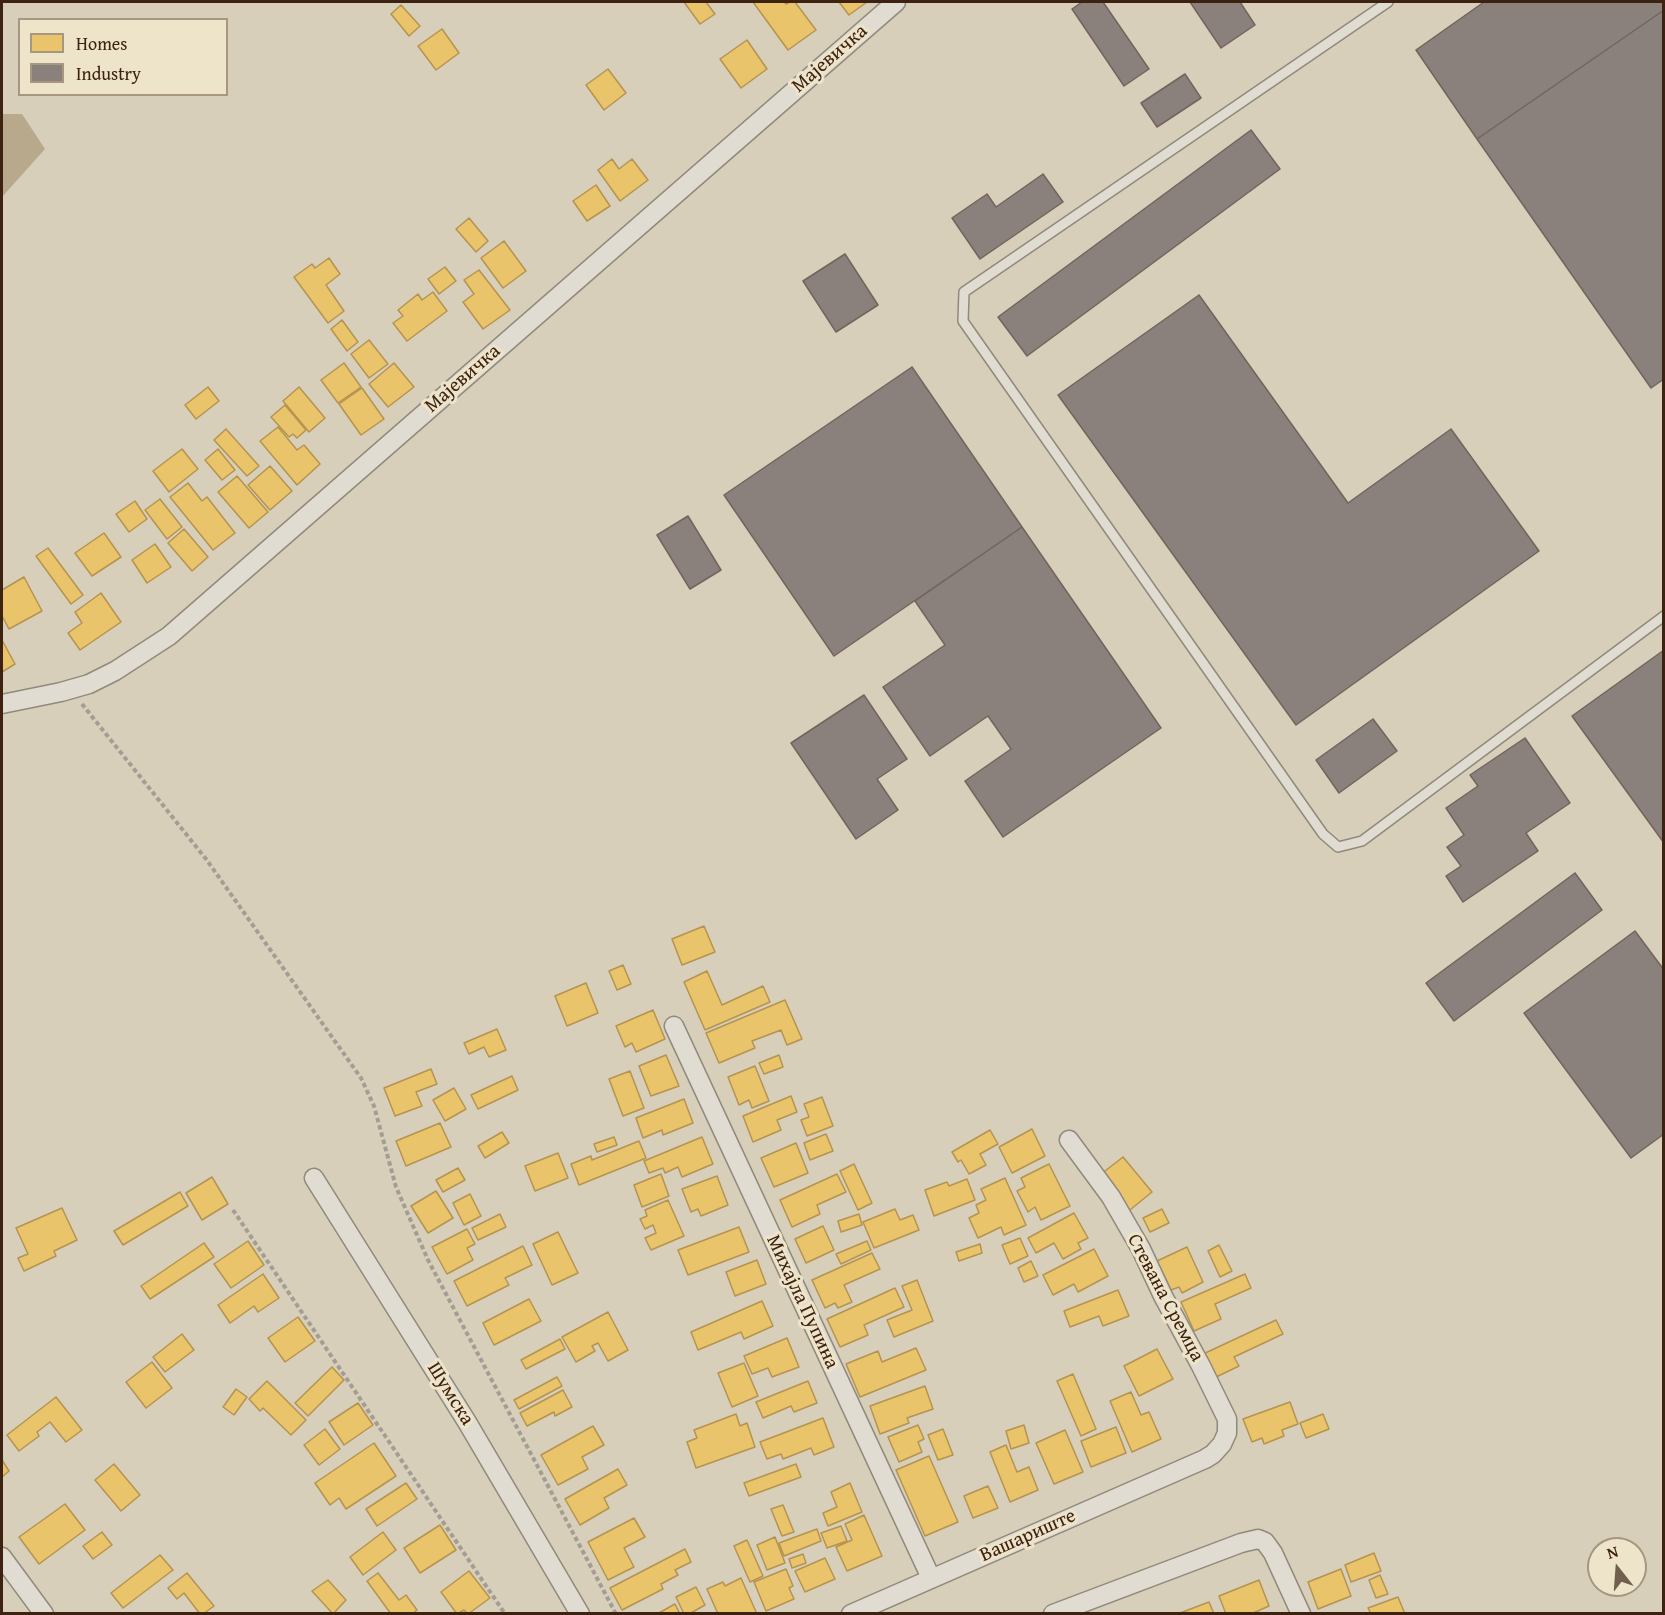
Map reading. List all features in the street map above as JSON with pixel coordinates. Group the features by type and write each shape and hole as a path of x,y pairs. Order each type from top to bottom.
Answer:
{"street":[{"name":"Мајевичка","path":"2,704 89,684 115,671 169,636 896,2"},
{"name":"Михајла Пупина","path":"674,1026 931,1578"},
{"name":"Стевана Сремца","path":"1070,1140 1111,1197 1141,1249 1227,1419 1227,1433 1222,1444 1205,1459"},
{"name":"Шумска","path":"314,1178 467,1422 580,1614"},
{"name":"Вашариште","path":"851,1614 1205,1459"},
{"path":"1053,1614 1241,1543 1258,1539 1265,1542 1273,1554 1301,1614"},
{"path":"2,1557 44,1614"}],"lane":[{"path":"1388,2 964,292 963,321 1323,834 1338,847 1362,841 1664,616"}],"path":[{"path":"71,689 212,868 361,1078 374,1106 396,1187 428,1260 616,1614"},
{"path":"233,1210 505,1614"}],"shaded area":[{"path":"2,114 22,114 45,149 2,197"}],"building: Homes":[{"path":"684,2 706,2 715,14 700,24"},
{"path":"753,2 784,2 786,4 795,2 816,30 788,50"},
{"path":"839,2 867,2 849,15"},
{"path":"401,5 420,26 409,36 391,14"},
{"path":"442,29 459,53 436,70 418,46"},
{"path":"747,40 767,69 741,88 720,59"},
{"path":"608,69 626,93 604,110 586,85"},
{"path":"612,159 619,169 632,159 648,180 620,201 598,170"},
{"path":"596,185 610,206 587,221 573,201"},
{"path":"469,218 488,241 476,252 456,229"},
{"path":"504,241 526,271 503,288 481,258"},
{"path":"329,258 340,274 326,285 344,311 328,323 294,277 312,264 315,268"},
{"path":"445,267 456,281 439,294 428,279"},
{"path":"479,270 510,310 483,329 463,302 474,294 464,280"},
{"path":"433,292 447,311 407,341 393,323 403,316 398,310 418,294 422,300"},
{"path":"342,320 358,342 347,351 331,329"},
{"path":"369,340 388,364 369,378 351,354"},
{"path":"344,363 361,387 338,403 321,380"},
{"path":"394,363 414,387 388,407 369,384"},
{"path":"208,387 219,401 196,419 185,405"},
{"path":"299,387 325,418 309,432 283,401"},
{"path":"362,388 384,419 361,435 339,404"},
{"path":"285,405 306,430 297,438 293,434 289,437 271,417"},
{"path":"278,427 297,450 304,445 320,464 297,485 260,441"},
{"path":"226,429 259,466 247,476 214,440"},
{"path":"182,449 198,469 169,492 153,471"},
{"path":"218,449 235,470 222,480 205,460"},
{"path":"270,466 292,491 270,510 248,485"},
{"path":"237,476 268,512 249,528 218,492"},
{"path":"188,483 202,501 207,497 235,533 213,550 170,497"},
{"path":"160,499 182,527 167,539 145,510"},
{"path":"135,501 147,519 129,532 116,514"},
{"path":"184,529 208,557 192,571 168,543"},
{"path":"104,533 121,557 92,576 75,553"},
{"path":"155,544 171,567 147,583 132,560"},
{"path":"48,548 83,595 71,604 36,556"},
{"path":"24,577 42,611 9,629 2,616 2,590"},
{"path":"101,593 121,622 80,650 68,633 82,623 75,612"},
{"path":"2,640 15,664 2,672"},
{"path":"704,926 715,952 682,965 672,939"},
{"path":"623,965 631,984 617,990 609,971"},
{"path":"707,971 722,1005 763,986 770,1002 705,1030 684,982"},
{"path":"586,983 598,1013 567,1026 555,996"},
{"path":"785,1000 802,1039 787,1045 781,1030 752,1041 755,1048 719,1063 706,1033"},
{"path":"653,1010 665,1039 636,1052 632,1043 625,1047 616,1026"},
{"path":"497,1029 506,1050 489,1057 484,1047 469,1054 464,1043"},
{"path":"666,1055 679,1086 651,1096 639,1066"},
{"path":"779,1055 783,1067 764,1074 759,1063"},
{"path":"755,1066 769,1101 752,1108 749,1100 739,1105 728,1077"},
{"path":"431,1069 437,1084 416,1092 422,1106 395,1116 384,1088"},
{"path":"630,1071 644,1108 623,1116 609,1079"},
{"path":"512,1076 518,1090 478,1109 471,1095"},
{"path":"454,1088 466,1109 445,1121 433,1100"},
{"path":"791,1096 797,1112 777,1120 781,1130 753,1142 743,1116"},
{"path":"822,1097 833,1126 807,1136 801,1120 809,1117 804,1104"},
{"path":"684,1099 693,1123 663,1135 662,1130 643,1138 636,1118"},
{"path":"440,1123 451,1147 406,1166 396,1141"},
{"path":"1032,1129 1045,1156 1012,1173 999,1147"},
{"path":"990,1130 998,1144 980,1154 986,1165 969,1174 961,1160 958,1162 952,1152"},
{"path":"502,1132 509,1143 485,1158 478,1146"},
{"path":"826,1134 833,1151 810,1160 804,1143"},
{"path":"614,1137 617,1145 597,1152 594,1144"},
{"path":"702,1137 713,1164 682,1177 678,1167 665,1173 663,1168 649,1173 644,1161"},
{"path":"639,1141 646,1158 579,1185 571,1164 591,1156 592,1160"},
{"path":"796,1143 808,1173 774,1187 761,1158"},
{"path":"558,1153 568,1178 535,1191 525,1166"},
{"path":"1123,1157 1152,1192 1125,1214 1096,1178"},
{"path":"854,1164 872,1203 858,1210 840,1171"},
{"path":"1049,1164 1070,1206 1041,1220 1035,1207 1028,1212 1017,1191 1025,1187 1021,1178"},
{"path":"458,1168 465,1180 443,1192 436,1180"},
{"path":"661,1174 669,1196 642,1207 634,1185"},
{"path":"837,1174 846,1192 817,1205 820,1214 792,1227 780,1200"},
{"path":"717,1176 728,1205 701,1216 698,1209 691,1212 682,1189"},
{"path":"212,1177 228,1204 202,1220 186,1193"},
{"path":"1005,1178 1026,1225 1004,1235 1001,1227 978,1238 969,1218 979,1213 976,1205 986,1200 981,1189"},
{"path":"967,1179 975,1200 934,1216 925,1190 947,1182 949,1186"},
{"path":"436,1191 453,1218 428,1233 411,1206"},
{"path":"180,1192 188,1206 123,1245 114,1231"},
{"path":"470,1194 481,1216 464,1225 453,1203"},
{"path":"668,1200 684,1236 651,1250 645,1238 656,1233 653,1225 645,1229 640,1219 647,1216 645,1210"},
{"path":"62,1208 77,1240 54,1251 56,1256 24,1271 18,1258 28,1254 16,1228"},
{"path":"895,1209 900,1220 913,1215 919,1230 874,1248 863,1222"},
{"path":"1162,1209 1169,1223 1150,1232 1143,1218"},
{"path":"1074,1213 1088,1238 1078,1243 1081,1249 1063,1259 1054,1243 1036,1253 1028,1238"},
{"path":"500,1214 506,1227 478,1240 472,1228"},
{"path":"859,1214 862,1225 841,1232 838,1221"},
{"path":"823,1226 834,1250 806,1263 795,1239"},
{"path":"739,1227 749,1252 688,1275 678,1250"},
{"path":"467,1229 475,1244 467,1248 473,1260 447,1274 432,1247"},
{"path":"558,1232 578,1273 552,1285 533,1244"},
{"path":"1020,1238 1028,1256 1010,1264 1002,1245"},
{"path":"248,1241 264,1265 231,1288 214,1264"},
{"path":"867,1241 871,1250 841,1264 836,1254"},
{"path":"204,1243 214,1257 150,1299 141,1286"},
{"path":"980,1244 982,1253 959,1261 956,1252"},
{"path":"1219,1245 1232,1271 1220,1277 1208,1251"},
{"path":"523,1246 532,1265 505,1278 509,1285 467,1306 454,1281"},
{"path":"1187,1247 1203,1282 1182,1293 1179,1287 1171,1290 1157,1261"},
{"path":"1094,1249 1108,1276 1078,1292 1074,1284 1053,1295 1043,1275"},
{"path":"872,1253 880,1269 844,1285 852,1302 838,1308 835,1303 825,1308 812,1280"},
{"path":"757,1260 766,1284 735,1296 726,1272"},
{"path":"1031,1261 1038,1276 1024,1282 1018,1268"},
{"path":"263,1274 279,1298 258,1312 254,1306 230,1323 218,1305"},
{"path":"1245,1274 1251,1288 1215,1304 1221,1319 1194,1331 1181,1302"},
{"path":"917,1280 933,1321 894,1337 887,1320 912,1310 902,1286"},
{"path":"895,1288 904,1307 864,1325 868,1335 840,1347 827,1319"},
{"path":"1118,1290 1129,1316 1103,1326 1099,1316 1070,1327 1064,1311"},
{"path":"529,1299 541,1321 494,1345 483,1323"},
{"path":"762,1301 773,1326 744,1339 741,1332 698,1350 691,1332"},
{"path":"608,1312 628,1350 608,1361 598,1343 592,1346 595,1351 576,1362 562,1337"},
{"path":"298,1317 315,1341 285,1362 268,1338"},
{"path":"1276,1320 1283,1334 1234,1357 1239,1366 1212,1379 1201,1355"},
{"path":"182,1334 194,1350 165,1372 153,1357"},
{"path":"787,1338 799,1367 772,1377 768,1368 752,1374 744,1356"},
{"path":"560,1339 565,1349 526,1369 521,1360"},
{"path":"916,1348 926,1370 860,1397 846,1364 878,1351 882,1362"},
{"path":"1157,1349 1173,1379 1139,1396 1124,1366"},
{"path":"152,1362 172,1388 146,1408 126,1382"},
{"path":"744,1363 758,1396 732,1407 718,1373"},
{"path":"332,1367 344,1380 308,1416 295,1403"},
{"path":"1073,1374 1096,1429 1081,1436 1057,1381"},
{"path":"557,1377 562,1386 519,1409 514,1400"},
{"path":"267,1381 306,1420 291,1435 263,1408 260,1411 249,1399"},
{"path":"808,1381 817,1403 794,1412 791,1406 763,1418 756,1402"},
{"path":"925,1386 933,1409 907,1418 909,1423 880,1434 870,1406"},
{"path":"236,1389 247,1397 234,1415 223,1407"},
{"path":"563,1390 572,1407 555,1416 554,1412 527,1426 520,1413"},
{"path":"1131,1392 1141,1415 1149,1412 1161,1439 1132,1452 1110,1401"},
{"path":"56,1397 82,1430 66,1442 50,1422 37,1432 39,1436 19,1451 7,1435"},
{"path":"1290,1402 1298,1424 1282,1430 1284,1436 1264,1444 1262,1438 1252,1442 1243,1419"},
{"path":"358,1403 373,1425 344,1445 329,1422"},
{"path":"736,1414 740,1426 747,1423 755,1447 696,1468 687,1442 697,1438 694,1430"},
{"path":"1323,1414 1329,1429 1306,1438 1300,1423"},
{"path":"823,1418 834,1447 814,1455 811,1448 783,1459 781,1454 767,1459 760,1442"},
{"path":"918,1425 924,1439 918,1442 922,1452 899,1462 888,1437"},
{"path":"1024,1425 1029,1443 1011,1449 1006,1431"},
{"path":"593,1426 604,1445 582,1457 588,1469 558,1485 541,1455"},
{"path":"1116,1427 1126,1453 1091,1467 1081,1441"},
{"path":"325,1429 340,1449 319,1465 304,1445"},
{"path":"943,1429 953,1455 938,1460 928,1435"},
{"path":"1065,1430 1083,1472 1054,1484 1036,1443"},
{"path":"374,1443 396,1476 346,1509 339,1498 330,1505 315,1483"},
{"path":"1006,1445 1017,1472 1029,1467 1038,1490 1010,1502 990,1452"},
{"path":"929,1456 958,1522 925,1536 896,1470"},
{"path":"2,1460 9,1471 2,1477"},
{"path":"114,1464 140,1495 121,1511 95,1480"},
{"path":"796,1464 801,1477 749,1496 744,1483"},
{"path":"618,1469 627,1485 604,1498 609,1508 580,1525 565,1499"},
{"path":"406,1483 417,1499 377,1526 366,1509"},
{"path":"850,1483 862,1512 828,1526 823,1513 837,1507 831,1492"},
{"path":"988,1486 998,1508 973,1518 964,1496"},
{"path":"65,1504 85,1530 39,1564 19,1537"},
{"path":"783,1505 794,1532 782,1536 771,1509"},
{"path":"864,1515 882,1556 847,1571 836,1547 852,1540 845,1524"},
{"path":"634,1518 645,1537 624,1548 634,1567 608,1580 588,1542"},
{"path":"440,1525 456,1550 420,1573 404,1548"},
{"path":"841,1526 847,1541 827,1548 821,1533"},
{"path":"817,1529 821,1541 784,1556 779,1543"},
{"path":"102,1532 112,1545 93,1559 83,1546"},
{"path":"383,1532 396,1550 363,1575 350,1557"},
{"path":"775,1537 785,1563 767,1570 757,1545"},
{"path":"747,1540 763,1576 750,1582 734,1546"},
{"path":"685,1549 691,1562 675,1570 678,1575 661,1584 663,1589 622,1610 610,1588"},
{"path":"1374,1553 1381,1571 1351,1582 1345,1565"},
{"path":"803,1554 806,1563 792,1568 789,1559"},
{"path":"160,1555 173,1570 123,1608 111,1593"},
{"path":"825,1558 835,1579 805,1592 795,1571"},
{"path":"786,1569 793,1586 789,1588 794,1599 766,1611 754,1582"},
{"path":"1341,1569 1351,1596 1318,1609 1308,1582"},
{"path":"469,1571 490,1598 468,1614 464,1610 457,1614 441,1592"},
{"path":"187,1573 214,1606 203,1614 200,1614 184,1593 177,1599 168,1588"},
{"path":"378,1573 399,1600 406,1595 417,1610 412,1614 391,1614 367,1581"},
{"path":"1380,1575 1388,1594 1376,1598 1369,1580"},
{"path":"741,1578 757,1614 718,1614 707,1589 723,1582 725,1586"},
{"path":"328,1580 346,1600 333,1614 312,1591"},
{"path":"1259,1580 1269,1606 1251,1614 1226,1614 1219,1596"},
{"path":"696,1587 705,1605 689,1614 684,1614 676,1597"},
{"path":"1398,1597 1405,1614 1371,1614 1368,1608"},
{"path":"1209,1602 1214,1614 1180,1614 1180,1613"},
{"path":"675,1604 680,1614 657,1614"}],"building: Industry":[{"path":"1082,2 1103,2 1149,69 1124,86 1072,9"},
{"path":"1190,2 1240,2 1255,25 1221,48"},
{"path":"1484,2 1664,2 1664,10 1477,139 1416,50"},
{"path":"1664,10 1664,379 1651,388 1477,139"},
{"path":"1185,74 1201,98 1157,127 1141,103"},
{"path":"1251,130 1280,169 1027,356 998,317"},
{"path":"1043,174 1063,202 980,259 952,218 987,194 996,207"},
{"path":"845,254 878,305 836,332 803,281"},
{"path":"1199,295 1348,503 1451,429 1539,551 1296,725 1058,395"},
{"path":"912,367 1022,527 834,656 724,495"},
{"path":"688,516 721,570 690,589 657,535"},
{"path":"1022,527 1161,728 1003,837 965,781 1011,749 988,716 930,756 883,687 945,645 915,601"},
{"path":"1664,650 1664,843 1572,716"},
{"path":"864,695 907,759 877,779 898,810 856,839 791,743"},
{"path":"1373,719 1397,751 1339,793 1316,760"},
{"path":"1525,738 1570,803 1526,833 1538,851 1463,902 1446,876 1461,866 1447,847 1464,835 1446,808 1478,786 1470,775"},
{"path":"1575,873 1602,910 1454,1021 1426,983"},
{"path":"1635,931 1664,970 1664,1134 1631,1158 1524,1013"}]}
